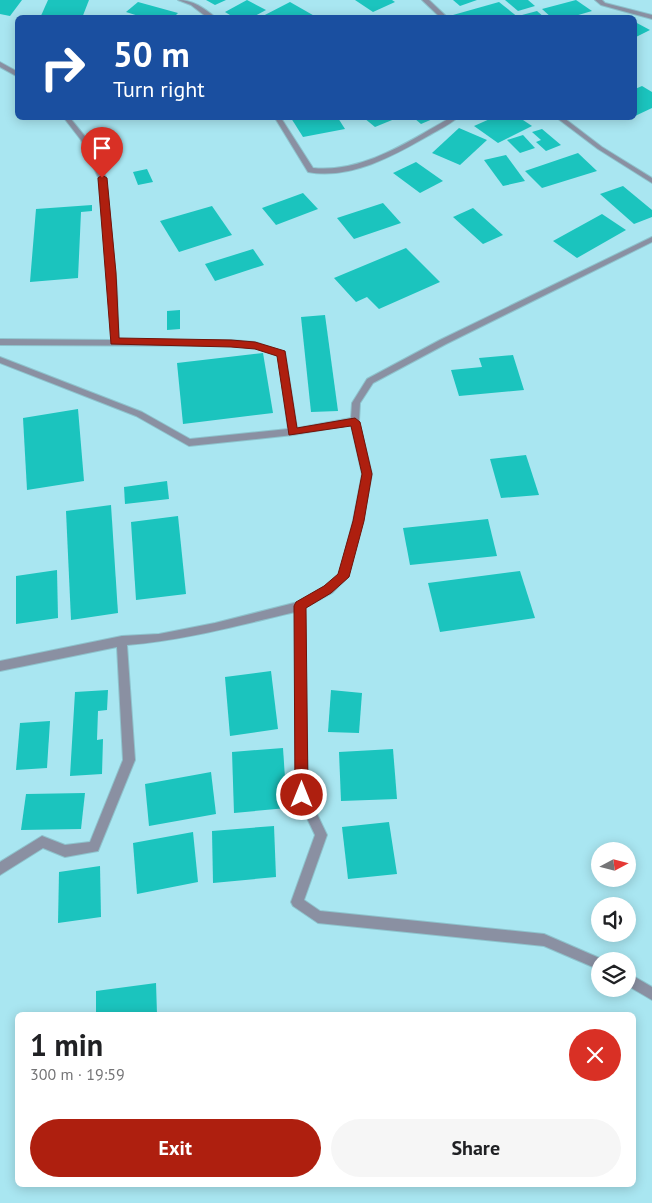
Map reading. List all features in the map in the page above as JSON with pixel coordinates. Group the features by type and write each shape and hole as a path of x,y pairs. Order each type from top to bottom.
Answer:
{"street":[{"path":"181,0 193,4 209,15"},
{"path":"425,0 442,15"},
{"path":"598,0 603,4 652,17"},
{"path":"0,64 15,73"},
{"path":"69,120 84,139 102,178 112,279 115,342"},
{"path":"279,120 311,170 323,174 372,161 402,148 451,120"},
{"path":"563,120 600,148 652,181"},
{"path":"0,666 122,640 159,638 215,627 300,606 328,590 343,577 358,521 367,474 355,422 356,403 370,381 443,342 652,239"},
{"path":"0,342 231,343 255,345 282,354 293,432"},
{"path":"0,360 139,414 189,443 293,432 355,422"},
{"path":"300,606 302,795 322,835 297,902 318,917 544,940 591,960"},
{"path":"0,869 42,842 65,851 94,846 129,760 122,640"},
{"path":"636,983 652,994"}],"building":[{"path":"0,0 22,0 10,16 0,14"},
{"path":"48,0 89,0 83,15 41,15"},
{"path":"206,0 226,0 215,5"},
{"path":"247,0 266,10 257,15 230,15 225,12"},
{"path":"355,0 392,0 395,2 373,12"},
{"path":"453,0 477,0 460,6"},
{"path":"505,0 528,0 535,6 518,11"},
{"path":"576,0 592,11 578,15 549,15 542,9"},
{"path":"138,2 178,13 176,15 136,15 126,12"},
{"path":"290,2 313,15 265,15"},
{"path":"499,2 515,15 453,15"},
{"path":"537,11 542,15 522,15"},
{"path":"637,23 650,30 637,36"},
{"path":"642,86 652,92 652,108 637,115 637,88"},
{"path":"292,120 339,120 345,129 303,137"},
{"path":"366,120 392,120 375,127"},
{"path":"416,120 430,120 421,124"},
{"path":"488,120 523,120 532,126 498,143 474,126"},
{"path":"459,128 487,140 460,165 432,153"},
{"path":"542,129 561,145 546,151 536,142 541,140 532,132"},
{"path":"523,135 535,148 520,153 507,140"},
{"path":"578,153 597,171 542,188 525,171"},
{"path":"506,155 525,181 503,186 484,160"},
{"path":"416,162 443,181 420,193 393,173"},
{"path":"147,169 153,182 138,185 133,172"},
{"path":"623,186 652,210 652,217 634,224 600,194"},
{"path":"303,193 318,209 276,225 262,208"},
{"path":"383,203 401,223 354,239 337,218"},
{"path":"92,205 92,211 81,212 78,278 30,282 36,209"},
{"path":"212,206 232,235 179,252 160,221"},
{"path":"473,208 503,235 483,244 453,217"},
{"path":"602,214 626,230 577,258 553,241"},
{"path":"406,248 440,282 379,309 367,297 356,302 334,278"},
{"path":"253,249 264,265 215,281 205,264"},
{"path":"180,310 180,329 167,330 167,311"},
{"path":"325,315 338,411 311,412 301,317"},
{"path":"263,353 273,413 183,424 177,363"},
{"path":"513,355 524,390 459,396 451,370 482,367 479,358"},
{"path":"78,409 84,481 27,490 23,418"},
{"path":"526,455 539,495 501,498 490,459"},
{"path":"167,481 169,499 125,504 124,487"},
{"path":"111,505 118,613 71,620 66,511"},
{"path":"178,516 186,594 136,600 131,522"},
{"path":"488,519 497,556 410,565 403,528"},
{"path":"57,570 58,618 16,624 16,576"},
{"path":"520,571 535,618 440,632 428,583"},
{"path":"271,671 278,729 230,736 225,677"},
{"path":"108,690 107,710 98,711 97,740 103,739 102,774 70,776 75,692"},
{"path":"331,690 362,693 359,733 328,732"},
{"path":"50,721 47,768 16,770 20,723"},
{"path":"283,748 287,808 234,813 232,752"},
{"path":"393,749 397,799 341,801 339,752"},
{"path":"211,772 216,814 149,826 145,784"},
{"path":"85,793 81,829 21,830 26,794"},
{"path":"389,822 397,874 348,879 342,827"},
{"path":"274,826 276,877 213,883 212,831"},
{"path":"193,832 198,882 137,894 133,843"},
{"path":"100,866 101,917 58,923 59,872"},
{"path":"156,983 157,1012 96,1012 96,991"}],"route":[{"path":"102,178 107,207 115,342 231,343 255,345 282,354 293,432 355,422 364,454 367,474 358,521 343,577 328,590 300,606 302,795"}]}
